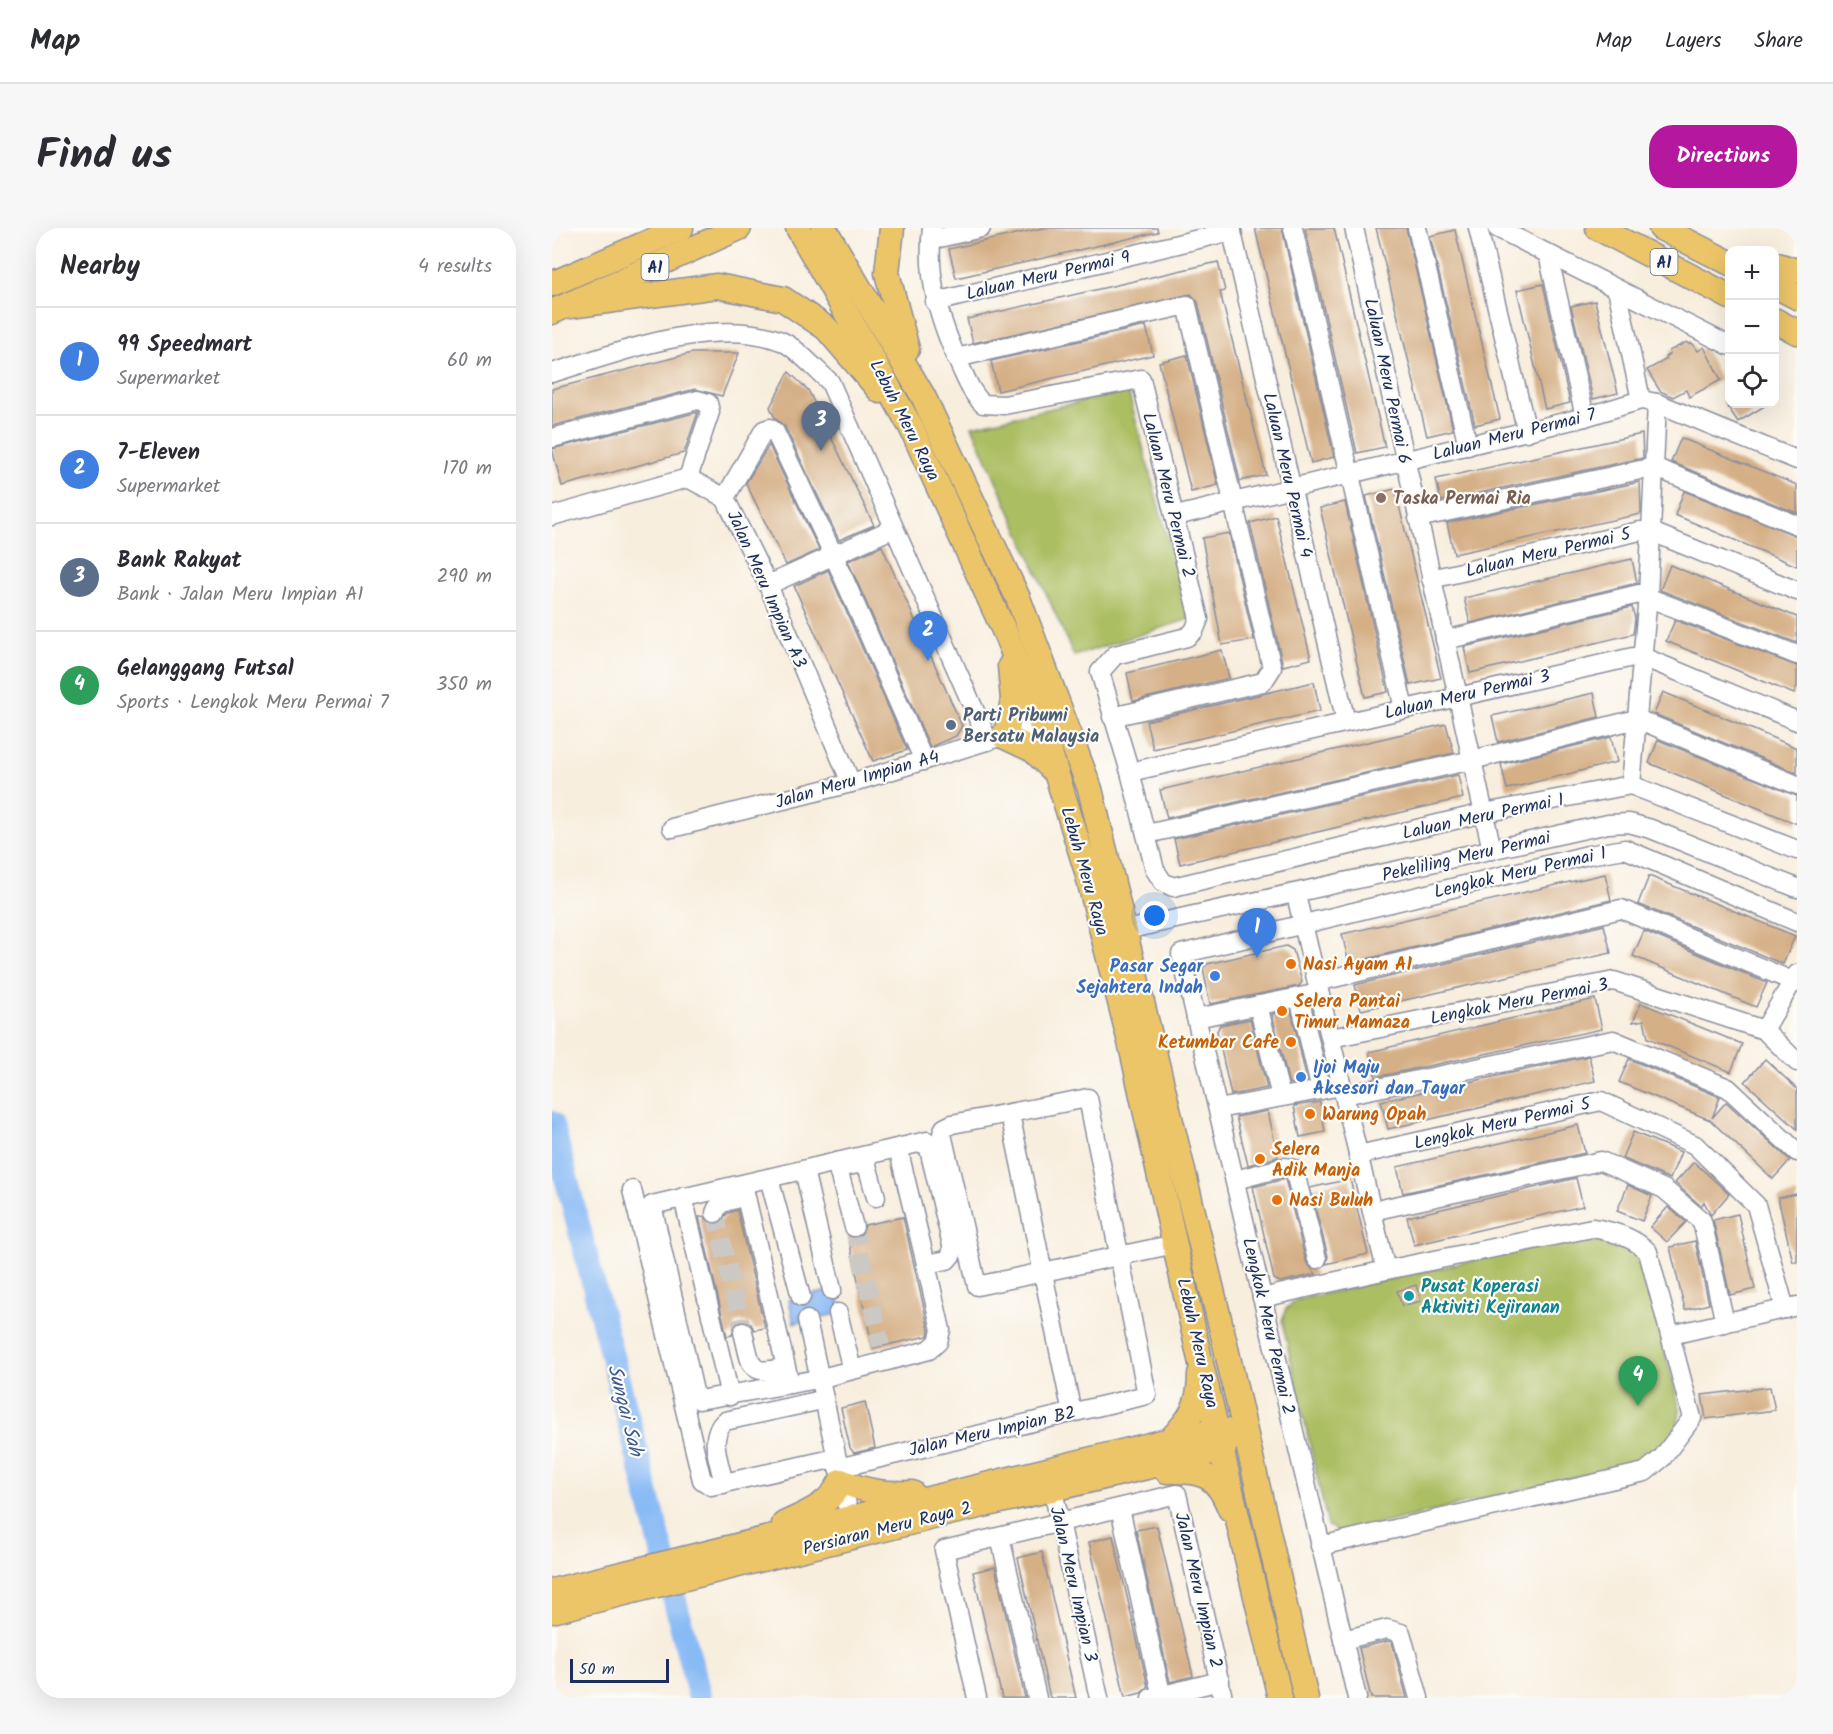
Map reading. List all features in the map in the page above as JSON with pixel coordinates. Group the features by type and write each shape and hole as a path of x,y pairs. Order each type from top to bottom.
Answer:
{"main road":[{"path":"593,269 660,228"},
{"name":"A1","path":"552,284 593,269 681,228"},
{"name":"A1","path":"561,309 739,228"},
{"name":"Lebuh Meru Raya","path":"798,228 911,427 1007,637 1041,724 1087,872 1130,1039 1199,1355 1225,1438 1280,1698"},
{"name":"Lebuh Meru Raya","path":"825,228 923,396 1018,598 1074,741 1090,789 1223,1335 1306,1698"},
{"path":"892,228 887,273 898,322 923,396"},
{"name":"A1","path":"1598,228 1725,294"},
{"path":"1666,231 1725,249"},
{"name":"A1","path":"1666,231 1725,260"},
{"path":"1779,266 1797,271"},
{"path":"561,309 717,286 783,299 826,328 911,427"},
{"path":"1779,288 1797,297"},
{"path":"1779,323 1797,332"},
{"path":"1007,637 1013,700 999,737 1033,750 1057,774"},
{"path":"1223,1335 1232,1407 1225,1438 1260,1500"},
{"path":"1170,1440 1191,1416 1200,1395 1199,1355"},
{"name":"Persiaran Meru Raya 2","path":"735,1554 775,1556 949,1513 1170,1440 1225,1438"},
{"name":"Persiaran Meru Raya 2","path":"552,1611 632,1583 850,1519 975,1488 1138,1470 1225,1438"},
{"path":"735,1554 827,1502 838,1469 863,1490 881,1494 975,1488"},
{"path":"1138,1470 1185,1470 1201,1473 1211,1479 1222,1489 1247,1550"},
{"path":"775,1556 801,1539 842,1525 850,1519 863,1522 913,1512 949,1513"},
{"name":"Persiaran Meru Raya 2","path":"552,1591 632,1583"}],"street":[{"path":"931,234 981,228"},
{"path":"1293,228 1404,709"},
{"name":"Laluan Meru Permai 6","path":"1354,228 1492,850"},
{"path":"1417,228 1468,446"},
{"path":"1478,228 1527,432"},
{"path":"1497,228 1725,343"},
{"name":"Laluan Meru Permai 9","path":"935,302 1231,230"},
{"name":"Laluan Meru Permai 4","path":"1231,230 1346,722"},
{"name":"Laluan Meru Permai 2","path":"931,234 935,302 956,358 975,397 982,404 991,405 1141,379 1176,516 1199,619 1194,631 1184,638 1115,656 1104,665 1100,672 1130,772 1155,870 1162,882"},
{"path":"1548,254 1585,417"},
{"path":"1617,289 1649,401 1654,467 1648,595 1631,785 1797,850"},
{"path":"956,358 1187,305 1272,668 1263,682 1112,717"},
{"path":"552,373 651,343 725,330 782,341 830,382 894,528 999,737"},
{"path":"552,438 698,400 708,404 710,412 688,477 552,516"},
{"path":"1649,401 1797,460"},
{"name":"Laluan Meru Permai 7","path":"1176,516 1292,490 1649,401"},
{"path":"725,498 764,430 770,428 775,432 834,556 924,761"},
{"path":"1418,518 1654,467 1797,525"},
{"name":"Jalan Meru Impian A3","path":"688,477 725,498 768,585 851,783"},
{"path":"768,585 894,528"},
{"name":"Laluan Meru Permai 5","path":"1431,579 1640,531 1652,531 1797,591"},
{"path":"1445,640 1639,594 1648,595 1797,655"},
{"path":"1643,657 1797,721"},
{"name":"Laluan Meru Permai 3","path":"1130,772 1457,695 1643,657"},
{"path":"1147,834 1472,760 1637,719 1797,785"},
{"name":"Jalan Meru Impian A4","path":"672,828 851,783 1041,724"},
{"name":"Laluan Meru Permai 1","path":"1162,882 1173,887 1484,813 1631,785"},
{"name":"Pekeliling Meru Permai","path":"1126,930 1296,895 1608,824 1629,823 1651,829 1797,888"},
{"name":"Lengkok Meru Permai 1","path":"1303,923 1625,849 1797,922"},
{"path":"1296,895 1386,1270"},
{"path":"1196,1017 1299,997 1318,987 1621,909 1796,979 1764,1030"},
{"name":"Lengkok Meru Permai 2","path":"1303,923 1181,954 1357,1698"},
{"name":"Lengkok Meru Permai 3","path":"1330,1038 1614,981 1764,1030 1797,1062"},
{"path":"1299,997 1321,1090"},
{"path":"1258,1005 1281,1097"},
{"path":"1218,1109 1321,1090 1343,1090 1613,1040 1728,1088 1797,1152"},
{"path":"1119,1256 1088,1098 952,1124 944,1128 942,1134 977,1286 1044,1272 1119,1256 1175,1244"},
{"name":"Lengkok Meru Permai 5","path":"1358,1155 1601,1101 1695,1144 1755,1205 1791,1307"},
{"path":"1010,1114 1072,1413"},
{"path":"836,1165 927,1141 952,1245 952,1254 947,1260 926,1264"},
{"path":"743,1332 752,1365 758,1371 818,1379 852,1370 882,1354 929,1350 938,1342 940,1330 898,1148"},
{"path":"1372,1211 1601,1161 1664,1189 1702,1221 1725,1323"},
{"path":"787,1376 730,1396 704,1401 695,1396 652,1204 745,1188 769,1178 804,1170 862,1163 867,1165 876,1197"},
{"path":"836,1165 854,1227"},
{"path":"1234,1180 1285,1167 1294,1169 1317,1259"},
{"path":"804,1170 832,1290"},
{"path":"769,1178 801,1297"},
{"path":"715,1213 717,1206 723,1201 741,1198 745,1188"},
{"path":"745,1188 787,1376"},
{"path":"632,1190 702,1480 711,1486 724,1484 714,1439 717,1428 726,1421 822,1400"},
{"path":"683,1197 730,1396"},
{"path":"1262,1298 1592,1228 1605,1230 1637,1243 1648,1252 1692,1418 1662,1458 1645,1472 1320,1546"},
{"name":"Jalan Meru Impian B2","path":"724,1484 838,1469 1147,1395 1119,1256"},
{"path":"1671,1335 1791,1307"},
{"path":"838,1314 852,1370"},
{"path":"807,1320 822,1400 850,1519"},
{"name":"Jalan Meru Impian 3","path":"1050,1480 1099,1698"},
{"name":"Jalan Meru Impian 2","path":"977,1698 944,1550 1177,1494 1222,1690"},
{"path":"1120,1508 1158,1697 1222,1690"},
{"path":"1000,1537 1037,1698"},
{"path":"1343,1640 1387,1629 1401,1633 1419,1698"}],"green space":[{"path":"1128,391 1189,619 1074,656 972,426"},
{"path":"1585,1235 1606,1235 1639,1251 1680,1409 1677,1430 1656,1458 1342,1533 1328,1526 1282,1321 1286,1309 1296,1300"}],"water":[{"path":"837,1289 842,1313 794,1323 789,1300"}],"building":[{"path":"1043,228 1157,228 1158,232 956,278 949,249"},
{"path":"1255,228 1282,228 1334,457 1311,463"},
{"path":"1305,228 1334,228 1385,447 1357,453"},
{"path":"1376,228 1406,228 1453,430 1427,436"},
{"path":"1455,230 1500,419 1475,425 1430,236"},
{"path":"1218,262 1225,291 1220,292 1266,475 1240,481 1198,302 1191,294 973,343 967,319"},
{"path":"1543,284 1570,403 1545,409 1517,290"},
{"path":"1595,301 1618,393 1593,399 1571,306"},
{"path":"1146,326 1153,355 998,391 991,361"},
{"path":"1687,342 1692,343 1698,351 1704,347 1721,380 1689,397 1686,390 1673,397 1660,391 1647,370 1667,359 1665,357 1670,354 1669,351"},
{"path":"692,353 739,353 722,396 695,389 552,426 552,389"},
{"path":"1187,355 1218,485 1191,492 1159,362"},
{"path":"789,372 808,390 874,525 839,540 785,427 775,418 770,407"},
{"path":"1729,408 1761,408 1738,422"},
{"path":"698,412 684,453 562,486 552,449"},
{"path":"1642,434 1643,458 1441,501 1436,479"},
{"path":"1681,438 1797,485 1797,513 1671,462"},
{"path":"769,445 819,550 786,565 746,483"},
{"path":"1640,482 1641,514 1454,554 1447,523"},
{"path":"1395,489 1441,678 1410,685 1366,496"},
{"path":"1684,491 1797,536 1797,566 1675,515"},
{"path":"1345,502 1388,692 1365,697 1320,508"},
{"path":"1276,516 1311,659 1283,666 1250,523"},
{"path":"1229,533 1254,640 1222,645 1202,538"},
{"path":"882,546 962,726 956,736 930,747 848,561"},
{"path":"1632,559 1637,583 1470,623 1464,598"},
{"path":"1670,565 1797,617 1797,643 1660,590"},
{"path":"828,570 907,750 873,761 794,586"},
{"path":"1632,607 1635,619 1633,634 1470,673 1464,647"},
{"path":"1675,620 1797,666 1797,686 1794,694 1666,641"},
{"path":"1222,650 1229,678 1133,701 1127,673"},
{"path":"1314,682 1320,711 1153,749 1146,721"},
{"path":"1663,692 1797,748 1797,773 1654,714"},
{"path":"1594,693 1599,717 1498,742 1492,716"},
{"path":"1446,724 1454,753 1167,818 1160,790"},
{"path":"1611,737 1617,762 1507,789 1501,764"},
{"path":"1658,740 1797,796 1797,824 1649,763"},
{"path":"1458,775 1463,798 1180,864 1174,839"},
{"path":"1605,874 1611,900 1349,963 1342,934"},
{"path":"1649,876 1795,936 1783,964 1638,904"},
{"path":"1604,925 1611,953 1361,1010 1355,985"},
{"path":"1644,931 1767,983 1756,1007 1633,956"},
{"path":"1286,946 1293,950 1302,982 1299,986 1210,1004 1203,968 1207,964"},
{"path":"1595,999 1602,1029 1376,1077 1369,1052"},
{"path":"1641,1003 1742,1044 1731,1072 1648,1038 1644,1020 1633,1022"},
{"path":"1291,1010 1307,1081 1289,1084 1272,1014"},
{"path":"1250,1019 1267,1088 1231,1095 1217,1031 1220,1025"},
{"path":"1589,1056 1595,1081 1388,1129 1381,1101"},
{"path":"1629,1059 1720,1097 1712,1118 1726,1102 1790,1160 1773,1179 1710,1120 1619,1082"},
{"path":"1765,1059 1797,1089 1797,1129 1745,1082"},
{"path":"1320,1102 1325,1132 1300,1137 1294,1106"},
{"path":"1268,1111 1278,1157 1248,1165 1236,1117"},
{"path":"1578,1125 1585,1153 1403,1193 1397,1167"},
{"path":"1633,1132 1681,1152 1670,1179 1622,1158"},
{"path":"1694,1162 1729,1194 1711,1215 1704,1202 1701,1206 1675,1183"},
{"path":"1576,1178 1583,1206 1414,1245 1407,1217"},
{"path":"1285,1179 1306,1262 1316,1274 1280,1282 1274,1279 1253,1187"},
{"path":"1350,1179 1368,1254 1326,1264 1328,1256 1310,1188"},
{"path":"1628,1185 1652,1196 1642,1221 1617,1211"},
{"path":"1797,1194 1797,1262 1793,1262 1778,1198"},
{"path":"1668,1207 1686,1222 1667,1242 1650,1227"},
{"path":"737,1210 765,1328 754,1330 751,1324 741,1321 735,1324 732,1335 727,1336 699,1217 704,1216 710,1223 717,1224 728,1213"},
{"path":"1738,1214 1755,1289 1730,1295 1713,1220"},
{"path":"903,1217 929,1330 928,1336 873,1348 848,1236 856,1238 862,1235 865,1225"},
{"path":"1695,1241 1709,1304 1685,1310 1670,1247"},
{"name":"Pusat Koperasi Aktiviti Kejiranan","path":"1416,1285 1421,1301 1402,1306 1397,1291"},
{"path":"1770,1387 1775,1410 1706,1419 1702,1395"},
{"path":"865,1402 875,1448 854,1453 850,1448 841,1408"},
{"path":"1157,1526 1193,1676 1170,1682 1136,1530"},
{"path":"1113,1536 1148,1687 1141,1693 1125,1697 1089,1542"},
{"path":"1042,1552 1076,1698 1050,1698 1018,1558"},
{"path":"995,1567 1025,1698 1002,1698 973,1572"},
{"path":"1392,1642 1407,1698 1371,1698 1359,1648"}],"waterway":[{"name":"Sungai Sah","path":"552,1123 700,1698"}],"tunnel":[{"path":"715,1213 743,1332"},
{"path":"854,1227 881,1346"}],"place":[{"name":"Bank Rakyat","path":"821,451"},
{"name":"Taska Permai Ria","path":"1381,498"},
{"name":"7-Eleven","path":"928,661"},
{"name":"Parti Pribumi Bersatu Malaysia","path":"951,725"},
{"name":"99 Speedmart","path":"1257,958"},
{"name":"Nasi Ayam A1","path":"1291,964"},
{"name":"Pasar Segar Sejahtera Indah","path":"1215,976"},
{"name":"Selera Pantai Timur Mamaza","path":"1282,1011"},
{"name":"Ketumbar Cafe","path":"1291,1042"},
{"name":"Ijoi Maju Aksesori dan Tayar","path":"1301,1077"},
{"name":"Warung Opah","path":"1310,1114"},
{"name":"Selera Adik Manja","path":"1260,1159"},
{"name":"Nasi Buluh","path":"1277,1200"},
{"name":"Pusat Koperasi Aktiviti Kejiranan","path":"1409,1296"},
{"name":"Gelanggang Futsal","path":"1638,1406"}]}
